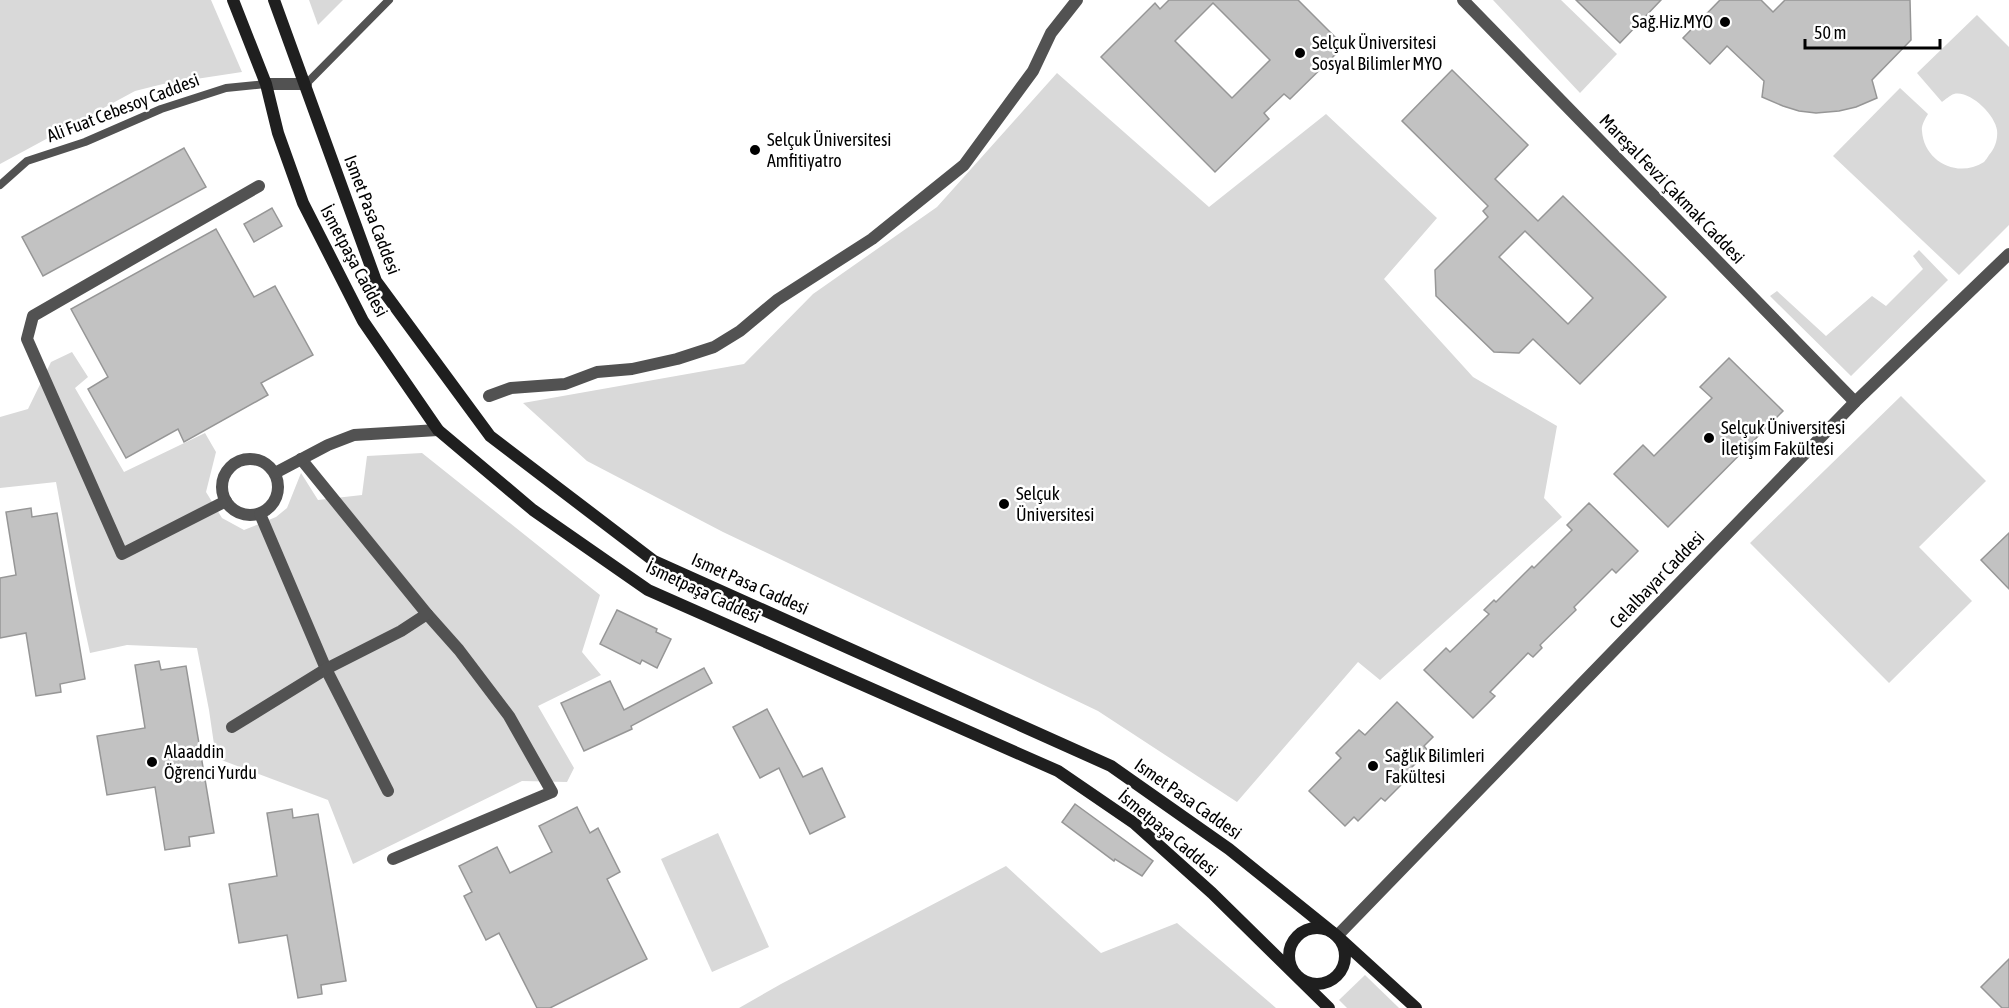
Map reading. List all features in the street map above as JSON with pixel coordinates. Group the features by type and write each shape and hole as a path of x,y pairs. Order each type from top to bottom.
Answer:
{"main road":[{"name":"İsmetpaşa Caddesi","path":"233,0 266,84 278,133 303,203 363,321 438,430 533,510 648,590 1058,771 1134,823 1212,893 1329,1008"},
{"name":"Ismet Pasa Caddesi","path":"274,0 376,281 490,436 654,561 1111,766 1229,849 1337,936 1416,1008"},
{"path":"1312,928 1321,928 1337,936 1343,944 1345,962 1335,977 1318,984 1300,978 1294,972 1289,954 1296,938 1312,928"}],"street":[{"path":"489,396 511,388 565,384 597,372 632,369 677,359 714,347 740,331 777,300 872,239 964,165 1034,71 1051,33 1077,0"},
{"name":"Mareşal Fevzi Çakmak Caddesi","path":"1463,0 1855,402"},
{"path":"266,84 306,84"},
{"path":"226,501 123,554 27,339 33,316 259,186"},
{"name":"Celalbayar Caddesi","path":"1337,936 1855,402 2009,254"},
{"path":"275,473 354,435 438,430"},
{"path":"301,459 459,650 509,716 552,792 393,859"},
{"path":"258,460 275,473 278,486 277,495 273,504 260,514 248,516 238,513 226,501 222,485 225,475 237,462 258,460"},
{"path":"260,514 326,669 388,791"},
{"path":"232,727 326,669 401,631 427,614"}],"lane":[{"path":"306,84 389,0"},
{"name":"Ali Fuat Cebesoy Caddesi","path":"0,185 27,161 85,142 161,109 226,88 266,84"}],"shaded area":[{"path":"0,0 211,0 242,72 163,84 135,91 0,164"},
{"path":"309,0 343,0 318,25"},
{"path":"1493,0 1561,0 1617,54 1580,93"},
{"path":"1977,15 2009,47 2009,225 1959,275 1833,156 1900,88 1928,114 1922,131 1924,142 1935,158 1953,168 1963,169 1984,162 1996,140 1997,130 1992,117 1981,105 1967,96 1954,94 1942,102 1917,73"},
{"path":"1057,73 1209,207 1326,114 1437,218 1384,279 1473,377 1557,426 1544,498 1562,517 1380,680 1358,662 1237,802 1098,711 723,532 587,461 523,403 744,364 813,294 937,207"},
{"path":"1919,250 1948,280 1851,376 1770,296 1777,291 1826,336 1872,296 1886,306 1923,269 1913,256"},
{"path":"72,352 88,377 75,388 124,472 205,433 216,452 206,492 222,518 244,530 276,517 287,508 301,473 318,500 362,495 367,456 422,453 600,595 582,652 601,675 538,706 574,768 567,782 522,781 353,864 328,800 216,758 197,648 127,645 90,653 56,482 0,488 0,417 28,409 51,362"},
{"path":"1901,396 1986,481 1919,547 1972,601 1889,683 1750,543"},
{"path":"718,833 769,947 712,972 661,859"},
{"path":"1006,866 1101,953 1177,923 1276,1008 739,1008"},
{"path":"1365,975 1399,1008 1347,1008 1339,1000"}],"building":[{"path":"1169,0 1298,0 1344,46 1290,99 1284,94 1264,113 1269,119 1215,172 1101,57 1155,3 1160,9","holes":["1213,3 1270,60 1232,98 1175,41"]},
{"path":"1576,0 1661,0 1620,43"},
{"path":"1720,0 1761,0 1773,12 1785,0 1910,0 1911,40 1872,80 1877,98 1839,111 1816,113 1799,111 1762,97 1764,81 1727,46 1710,64 1683,38"},
{"path":"1452,70 1528,145 1495,179 1538,221 1563,196 1666,297 1580,384 1533,339 1519,353 1494,352 1436,296 1435,270 1488,217 1483,211 1488,206 1402,121","holes":["1525,231 1593,298 1568,324 1499,257"]},
{"path":"184,148 206,187 43,276 22,237"},
{"path":"272,208 282,226 254,242 244,224"},
{"path":"216,229 254,297 275,286 313,355 261,383 268,395 184,442 178,429 126,458 88,389 108,377 71,309"},
{"name":"Selçuk Üniversitesi İletişim Fakültesi","path":"1729,358 1783,411 1668,527 1614,474 1643,445 1654,456 1712,398 1700,387"},
{"path":"1589,503 1638,551 1616,573 1612,569 1574,607 1576,610 1540,645 1542,648 1533,657 1528,653 1490,692 1495,696 1473,718 1424,670 1446,648 1450,652 1489,614 1484,610 1494,600 1496,602 1532,566 1534,568 1572,530 1567,525"},
{"path":"31,508 32,517 57,513 85,679 60,684 61,692 36,696 26,633 0,638 0,578 16,575 6,512"},
{"path":"2009,533 2009,589 1981,560"},
{"path":"617,610 657,629 656,632 671,639 657,668 642,660 640,664 600,644"},
{"name":"Alaaddin Öğrenci Yurdu","path":"159,661 161,670 186,666 214,833 189,837 190,846 165,850 155,787 107,795 97,736 145,728 135,665"},
{"path":"704,668 712,683 631,726 632,729 584,751 561,703 610,681 624,710"},
{"name":"Sağlık Bilimleri Fakültesi","path":"1397,702 1433,737 1424,746 1428,751 1405,774 1408,778 1385,801 1381,798 1358,821 1354,817 1345,826 1309,791 1341,758 1336,753 1359,730 1365,735"},
{"path":"767,709 803,777 822,768 845,817 810,834 779,768 760,778 733,727"},
{"path":"1075,804 1153,861 1142,876 1115,859 1114,861 1062,822"},
{"path":"577,807 590,833 598,828 620,872 607,879 647,959 550,1008 537,1008 499,933 486,940 464,896 472,892 459,866 497,847 510,873 552,852 539,826"},
{"name":"Alaaddin Öğrenci Yurdu","path":"292,809 293,818 318,814 346,981 321,985 322,994 298,998 287,935 239,943 229,884 277,876 267,813"},
{"path":"2009,959 2009,1008 2002,1008 1981,987"}],"place":[{"name":"Sağ.Hiz.MYO","path":"1725,22"},
{"name":"Selçuk Üniversitesi Sosyal Bilimler MYO","path":"1300,53"},
{"name":"Selçuk Üniversitesi Amfitiyatro","path":"755,150"},
{"name":"Selçuk Üniversitesi İletişim Fakültesi","path":"1709,438"},
{"name":"Selçuk Üniversitesi","path":"1004,504"},
{"name":"Alaaddin Öğrenci Yurdu","path":"152,762"},
{"name":"Sağlık Bilimleri Fakültesi","path":"1373,766"}]}
